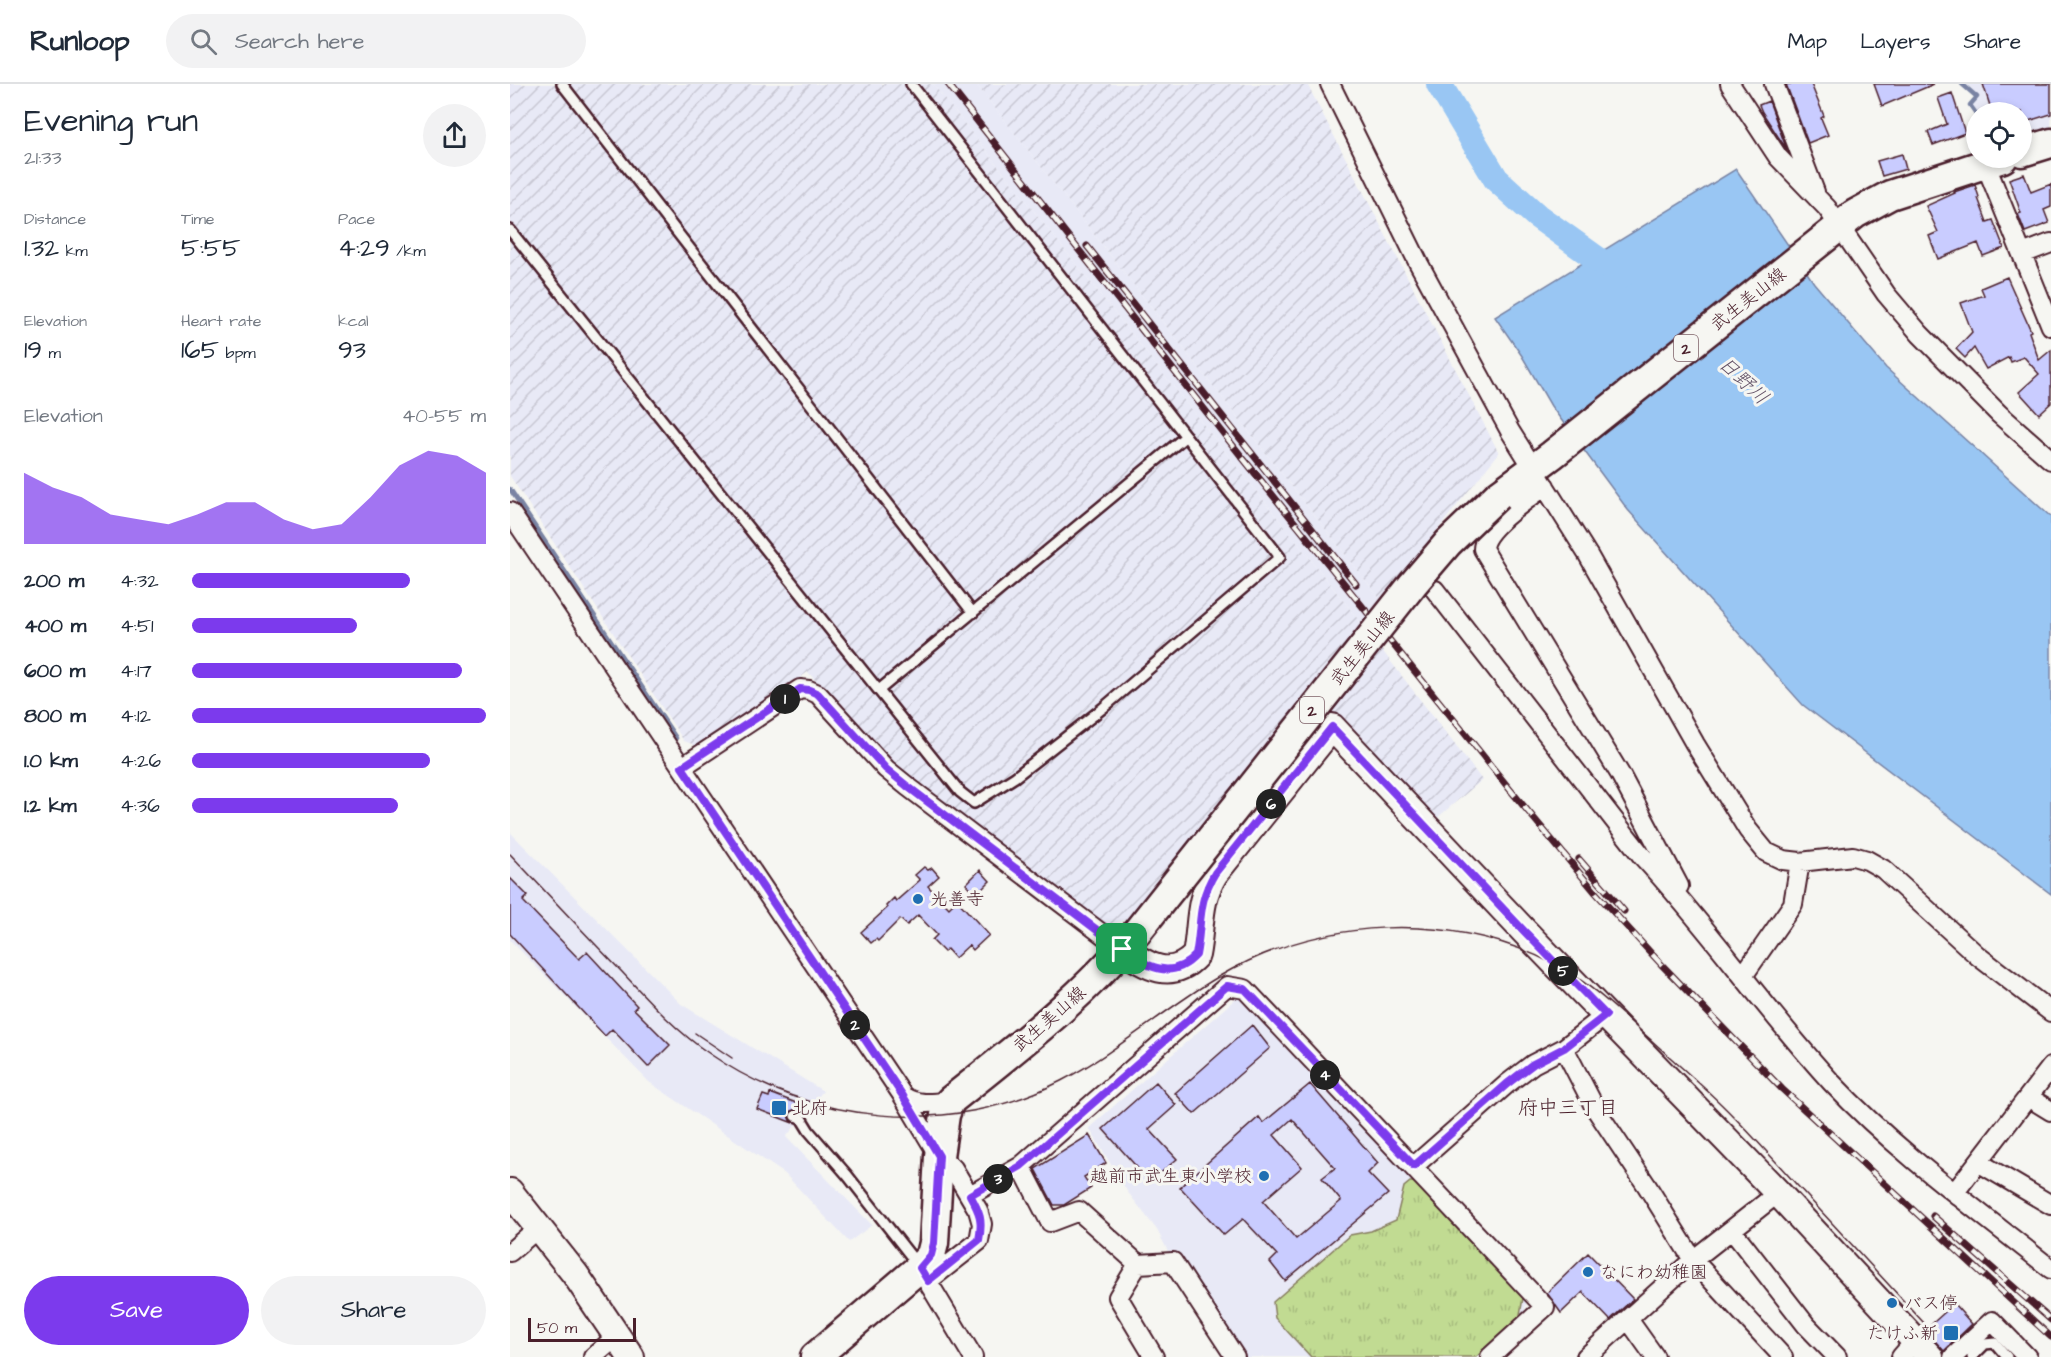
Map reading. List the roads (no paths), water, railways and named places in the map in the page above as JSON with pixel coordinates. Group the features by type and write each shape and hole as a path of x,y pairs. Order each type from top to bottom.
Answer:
{"main road":[{"path":"2032,149 2051,143"},
{"name":"武生美山線","path":"950,1101 1031,1036 1097,977 1129,941 1413,584 1448,543 1498,495 1544,470 1830,233 1865,207 1882,198 1970,168"},
{"path":"815,1357 924,1275 934,1243 939,1156 945,1115 950,1101"}],"street":[{"path":"1330,84 1419,264 1510,431 1544,470 1588,555 1695,744 1748,830 1766,852 1783,860 1800,862 1853,856 1867,860 1883,869 1978,956 2051,1012"},
{"path":"1730,84 1778,157 1817,196"},
{"path":"1773,84 1830,233 1871,276 1920,334 1999,414 2051,460"},
{"path":"1996,168 2022,254 2051,326"},
{"path":"2022,254 2051,243"},
{"path":"1544,470 1490,531 1483,542 1483,549 1632,796 1679,886 1674,890"},
{"path":"510,512 903,1096 939,1156 953,1168 970,1195 982,1224 979,1240 924,1275 973,1357"},
{"path":"1435,590 1642,856 1674,890 1814,1062 1863,1115 1920,1166 2051,1269"},
{"path":"1490,683 1509,687"},
{"path":"682,767 800,689 809,690 818,694 886,769 907,786 1129,941 1151,967 1173,969 1190,962 1196,955 1202,903 1206,888 1215,873 1332,727 1530,938 1778,1193 1916,1352"},
{"path":"1743,976 1792,904 1800,862"},
{"path":"970,1195 1021,1166 1227,986 1245,989 1545,1307 1490,1357"},
{"path":"1414,1166 1507,1084 1533,1064 1564,1048 1606,1015"},
{"path":"1564,1048 1595,1108 1647,1185 1693,1260 1783,1357"},
{"path":"1954,1192 2051,1067"},
{"path":"903,1096 908,1100 931,1103 950,1101"},
{"path":"2028,1096 2051,1111"},
{"path":"1978,1161 2051,1205"},
{"path":"1021,1166 1050,1222 1079,1211 1138,1264 1173,1262 1235,1357"},
{"path":"510,1192 575,1274 631,1357"},
{"path":"1586,1357 1693,1260 1778,1193"},
{"path":"510,1252 538,1228"},
{"path":"1732,1230 1806,1325 1837,1357"},
{"path":"1138,1264 1118,1297 1154,1357"},
{"path":"1629,1319 1655,1357"},
{"path":"1953,1357 1992,1321 2027,1357"},
{"path":"593,1357 617,1336"}],"lane":[{"path":"562,84 973,613"},
{"path":"510,230 960,792 974,803 1015,777 1103,708 1280,557 911,84"},
{"path":"879,690 1186,436"},
{"path":"795,1116 801,1118 808,1131 848,1176 924,1275"},
{"path":"1971,1357 1985,1344 1995,1343 2007,1357"}],"water":[{"path":"1736,169 1814,283 1886,368 2051,517 2051,894 1803,705 1628,510 1551,406 1522,356 1495,317"}],"waterway":[{"name":"日野川","path":"1439,84 1496,179 1537,216 1621,276"},
{"path":"1962,84 1977,97 1973,102"},
{"path":"510,489 676,738"}],"tram line":[{"path":"510,854 653,1005 686,1036 710,1054 750,1078 792,1096 836,1108 882,1115 928,1116 974,1111 1018,1099 1082,1070 1218,977 1257,957 1299,942 1342,932 1386,928 1429,929 1473,935 1515,947 1556,965 1581,980 1702,1086 1748,1132 1924,1323"},
{"path":"695,1033 732,1058"}],"railway":[{"path":"948,84 1242,457 1596,893 1782,1089 2051,1337"},
{"path":"1087,246 1356,584"},
{"path":"1579,859 1624,911"},
{"path":"1933,1216 2051,1320"}],"place":[{"name":"光善寺","path":"918,899"},
{"name":"北府","path":"779,1108"},
{"name":"越前市武生東小学校","path":"1264,1176"},
{"name":"なにわ幼稚園","path":"1588,1272"},
{"name":"バス停","path":"1892,1303"},
{"name":"たけふ新","path":"1951,1333"}],"district":[{"name":"府中三丁目","path":"1568,1107"}]}
